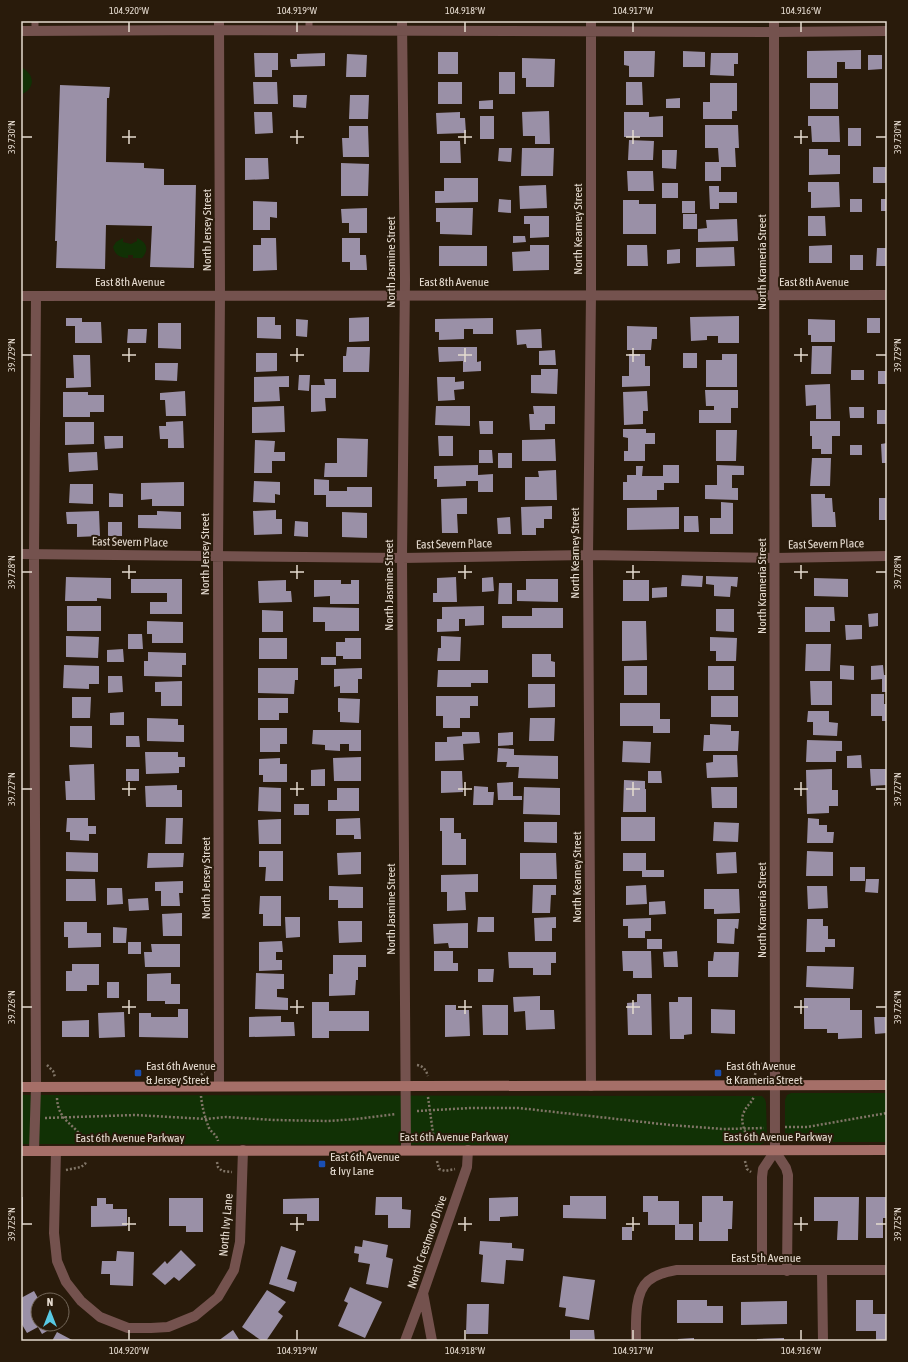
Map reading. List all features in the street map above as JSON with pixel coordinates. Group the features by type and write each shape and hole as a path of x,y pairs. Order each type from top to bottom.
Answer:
{"main road":[{"path":"21,1087 887,1085"},
{"name":"East 6th Avenue Parkway","path":"21,1151 887,1150"}],"street":[{"name":"North Krameria Street","path":"774,21 775,1151"},
{"path":"21,30 35,26 219,25 591,26 774,32 887,31"},
{"name":"North Jersey Street","path":"219,25 219,1086"},
{"name":"North Jasmine Street","path":"402,26 405,295 402,558 406,1150"},
{"name":"North Kearney Street","path":"591,26 591,295 588,555 591,1086"},
{"name":"East 8th Avenue","path":"21,296 887,295"},
{"path":"34,1151 36,1118 34,554 36,296"},
{"name":"East Severn Place","path":"21,554 402,558 588,555 775,558 887,556"},
{"name":"North Ivy Lane","path":"56,1151 54,1233 57,1261 66,1282 81,1301 100,1317 128,1328 151,1328 168,1327 195,1316 218,1297 234,1270 240,1242 243,1150"},
{"name":"North Crestmoor Drive","path":"405,1341 467,1167 468,1150"},
{"path":"762,1270 762,1177 763,1169 775,1151 786,1168 788,1175 787,1271"},
{"name":"East 5th Avenue","path":"636,1341 638,1300 647,1281 661,1274 677,1270 887,1270"},
{"path":"822,1271 823,1341"},
{"path":"423,1293 432,1341"}],"path":[{"path":"762,1177 747,1169 745,1163 747,1136 742,1118 744,1111 752,1102 756,1070 761,1064 775,1060"},
{"path":"219,1063 209,1066 205,1069 201,1076 202,1108 210,1129 217,1136 218,1167 222,1171 242,1173"},
{"path":"405,1063 421,1066 426,1070 428,1077 428,1110 432,1126 434,1150 439,1169 445,1171 467,1167"},
{"path":"36,1064 48,1066 53,1071 57,1087 58,1106 64,1117 83,1139 86,1145 85,1164 81,1167 55,1171"},
{"path":"36,1118 135,1115 328,1121 428,1110 519,1108 670,1125 744,1129 807,1127 887,1113"}],"green space":[{"path":"21,67 29,73 32,82 28,90 21,95"},
{"path":"123,238 123,242 131,244 137,241 137,238 145,244 146,252 142,258 133,258 133,255 128,255 128,258 125,258 120,257 117,254 113,247 116,242"},
{"path":"791,1093 887,1093 887,1142 789,1141 785,1133 785,1100 787,1095"},
{"path":"21,1095 762,1096 766,1103 767,1138 765,1142 760,1145 21,1144"}],"building":[{"path":"861,50 861,69 845,69 845,62 837,62 837,78 807,78 807,51"},
{"path":"624,51 655,51 654,77 629,77 629,66 624,65"},
{"path":"683,51 705,52 705,67 683,67"},
{"path":"438,52 458,52 458,74 438,74"},
{"path":"254,53 278,53 278,70 272,70 272,77 255,77"},
{"path":"325,53 325,66 291,67 290,59 297,59 297,54"},
{"path":"711,53 738,53 738,64 734,64 734,76 710,75"},
{"path":"347,54 367,55 366,77 346,77"},
{"path":"868,55 882,55 882,69 868,70"},
{"path":"522,58 555,59 554,87 526,87 526,78 522,78"},
{"path":"499,72 515,72 515,94 499,94"},
{"path":"253,82 277,82 278,104 254,104"},
{"path":"438,82 462,82 462,104 438,104"},
{"path":"626,82 642,82 643,105 626,105"},
{"path":"710,83 737,83 737,111 732,111 732,119 703,119 703,102 710,102"},
{"path":"810,83 838,83 838,109 810,109"},
{"path":"60,85 110,87 109,98 107,98 106,162 144,163 144,168 164,169 164,185 196,185 194,268 150,267 152,226 106,225 105,269 56,268 57,241 55,241"},
{"path":"293,95 307,95 306,108 293,107"},
{"path":"350,95 369,95 368,119 349,119"},
{"path":"680,98 680,108 666,108 666,99"},
{"path":"493,100 493,109 479,109 479,101"},
{"path":"549,111 550,144 535,144 535,136 523,136 522,112"},
{"path":"254,112 272,112 273,133 255,134"},
{"path":"460,112 460,118 465,118 466,133 437,134 436,113"},
{"path":"624,112 649,112 649,117 663,116 663,137 624,137"},
{"path":"480,116 494,116 494,139 480,139"},
{"path":"808,116 839,116 840,142 812,142 811,126 808,126"},
{"path":"705,125 738,125 739,148 735,148 736,167 721,167 721,181 705,181 705,162 719,162 718,148 705,148"},
{"path":"349,126 368,126 369,157 343,157 342,138 349,138"},
{"path":"848,128 861,128 861,146 848,146"},
{"path":"629,140 654,141 653,160 628,160"},
{"path":"440,141 460,141 461,163 440,163"},
{"path":"499,148 512,148 511,162 498,161"},
{"path":"522,148 554,148 553,176 521,176"},
{"path":"809,149 828,149 828,155 840,155 840,174 809,175"},
{"path":"662,150 677,150 676,169 662,168"},
{"path":"245,158 268,158 269,179 245,180"},
{"path":"341,163 369,164 368,196 341,196"},
{"path":"873,167 887,167 887,183 873,183"},
{"path":"627,171 653,171 654,191 628,191"},
{"path":"444,178 478,178 478,202 435,203 435,191 444,191"},
{"path":"808,182 839,182 840,207 811,208 811,192 808,192"},
{"path":"662,183 678,183 678,198 662,198"},
{"path":"546,185 547,208 520,209 519,186"},
{"path":"709,186 719,186 719,192 737,192 737,203 719,203 719,209 710,209"},
{"path":"499,199 511,200 511,213 498,212"},
{"path":"850,199 862,199 862,212 850,212"},
{"path":"881,199 887,199 887,211 881,211"},
{"path":"623,200 639,200 639,204 656,204 656,234 623,234"},
{"path":"253,201 277,202 277,218 270,217 270,230 253,230"},
{"path":"682,201 695,201 695,213 682,213"},
{"path":"367,208 367,233 349,233 349,223 342,223 341,209"},
{"path":"436,208 473,208 472,235 440,234 440,222 436,222"},
{"path":"683,214 697,214 697,229 683,229"},
{"path":"524,216 549,216 549,237 530,238 530,224 524,224"},
{"path":"808,216 825,216 826,236 808,236"},
{"path":"737,219 738,241 698,242 698,229 707,228 706,220"},
{"path":"513,236 525,236 526,242 513,243"},
{"path":"261,238 276,238 277,270 253,271 253,245 261,245"},
{"path":"342,238 360,238 360,255 366,255 367,270 350,270 350,262 342,262"},
{"path":"530,245 549,245 549,270 513,271 512,252 530,251"},
{"path":"627,245 647,245 648,266 627,266"},
{"path":"832,245 832,263 809,263 809,246"},
{"path":"439,246 487,246 487,266 439,266"},
{"path":"734,247 735,266 696,267 696,248"},
{"path":"877,248 887,248 887,266 876,266"},
{"path":"680,249 680,263 667,264 667,250"},
{"path":"850,255 863,255 863,270 850,270"},
{"path":"739,316 739,343 718,343 718,336 707,336 707,340 691,341 690,317"},
{"path":"257,317 275,317 275,325 281,325 281,339 257,338"},
{"path":"369,317 369,341 349,342 349,318"},
{"path":"66,318 82,318 82,322 101,322 102,343 75,343 75,326 66,326"},
{"path":"493,318 493,334 473,334 473,329 464,329 464,339 439,340 439,332 435,332 435,319"},
{"path":"867,318 880,318 880,333 867,333"},
{"path":"296,319 308,320 307,337 296,336"},
{"path":"808,319 835,320 835,342 811,342 811,335 808,335"},
{"path":"158,323 181,323 181,349 158,348"},
{"path":"627,326 657,327 657,339 652,339 651,350 627,350"},
{"path":"128,329 147,329 146,343 127,343"},
{"path":"541,329 542,348 527,348 526,344 517,345 516,330"},
{"path":"812,346 832,346 831,374 811,374"},
{"path":"347,347 370,347 369,372 343,372 343,356 346,356"},
{"path":"438,347 477,347 477,362 481,361 481,371 463,372 463,361 439,362"},
{"path":"555,350 556,365 539,365 539,351"},
{"path":"256,353 277,353 277,371 256,372"},
{"path":"683,353 697,353 697,368 683,368"},
{"path":"629,354 645,354 645,366 650,366 650,386 622,387 622,376 629,376"},
{"path":"722,354 737,354 737,387 706,387 706,360 722,360"},
{"path":"73,355 90,355 91,387 66,388 66,378 74,378"},
{"path":"155,363 178,363 177,381 155,380"},
{"path":"541,369 558,369 557,394 531,393 531,375 541,375"},
{"path":"851,370 864,370 864,380 851,380"},
{"path":"878,371 887,371 887,384 878,384"},
{"path":"299,375 310,375 309,391 298,390"},
{"path":"289,376 289,387 279,387 280,401 254,402 254,377"},
{"path":"437,377 455,377 455,382 464,381 464,389 454,390 455,400 438,401"},
{"path":"324,379 336,379 336,398 325,398 326,411 311,412 311,385 325,385"},
{"path":"830,384 831,419 816,419 816,405 806,406 805,385"},
{"path":"705,390 738,390 738,408 731,408 731,423 699,423 699,410 714,410 714,406 706,406"},
{"path":"185,391 186,416 166,416 165,400 160,400 160,393"},
{"path":"647,391 648,411 643,411 643,424 624,425 623,392"},
{"path":"63,392 88,392 88,395 104,395 104,412 90,412 90,417 63,417"},
{"path":"284,406 285,432 252,433 252,407"},
{"path":"436,406 470,406 470,426 435,425"},
{"path":"533,406 555,406 555,424 545,424 545,430 530,430 529,414 534,414"},
{"path":"849,407 864,407 864,418 850,418"},
{"path":"877,410 887,410 887,424 877,424"},
{"path":"183,421 184,448 168,448 168,439 160,439 159,426 166,426 166,422"},
{"path":"479,421 493,421 493,434 480,434"},
{"path":"810,421 840,421 840,436 832,436 832,454 821,454 821,449 812,449"},
{"path":"65,422 94,422 94,444 65,445"},
{"path":"623,429 646,429 646,433 655,433 655,444 645,444 645,461 624,461 624,451 628,451 628,438 623,437"},
{"path":"716,430 737,430 736,461 716,461"},
{"path":"104,436 123,436 123,448 105,449"},
{"path":"438,436 453,436 453,456 439,456"},
{"path":"337,438 368,439 367,477 324,477 325,463 337,463"},
{"path":"555,439 556,461 522,461 522,440"},
{"path":"255,440 275,441 274,452 285,452 285,461 272,461 272,473 254,473"},
{"path":"887,443 887,463 882,463 881,444"},
{"path":"850,445 862,445 862,455 850,455"},
{"path":"479,450 492,450 493,463 479,463"},
{"path":"97,452 98,470 69,472 68,453"},
{"path":"498,453 512,453 512,468 498,468"},
{"path":"812,458 831,458 830,486 810,486"},
{"path":"478,465 478,475 493,474 493,492 478,492 478,481 466,481 466,486 437,487 437,479 434,479 434,466"},
{"path":"663,465 679,465 679,483 664,483 664,490 657,490 657,500 623,500 623,482 627,482 627,475 636,475 636,466 643,466 642,476 663,476"},
{"path":"717,465 744,466 744,475 732,475 732,488 738,488 738,500 705,499 705,485 717,485"},
{"path":"556,470 557,500 525,500 525,477 539,477 538,471"},
{"path":"314,479 329,480 329,491 347,491 347,487 372,487 372,507 326,507 326,495 314,495"},
{"path":"254,481 280,482 280,495 275,494 275,503 253,502"},
{"path":"184,482 184,506 152,506 152,499 141,500 141,483"},
{"path":"70,484 93,484 93,504 69,503"},
{"path":"109,493 123,494 123,507 109,507"},
{"path":"811,494 825,494 825,498 832,498 836,527 812,527"},
{"path":"467,498 467,514 457,514 458,533 442,533 441,499"},
{"path":"879,498 887,498 887,520 879,520"},
{"path":"721,502 733,503 733,534 710,534 710,518 721,518"},
{"path":"552,506 552,519 544,519 544,528 536,528 536,535 522,535 521,507"},
{"path":"679,507 679,529 627,530 627,508"},
{"path":"276,510 276,519 282,519 282,534 254,535 253,511"},
{"path":"99,511 100,536 77,537 77,524 67,524 66,512"},
{"path":"157,511 181,512 181,529 138,528 138,515 157,515"},
{"path":"342,512 367,513 367,538 342,537"},
{"path":"684,516 698,516 699,532 684,532"},
{"path":"510,517 511,534 498,534 497,518"},
{"path":"295,521 308,522 308,537 294,536"},
{"path":"108,522 122,522 122,536 108,536"},
{"path":"682,575 703,576 702,587 681,586"},
{"path":"706,576 738,577 737,587 731,586 730,597 714,596 714,585 706,584"},
{"path":"66,577 111,578 111,599 97,598 97,601 65,601"},
{"path":"456,577 457,602 433,602 433,593 437,593 437,578"},
{"path":"493,577 494,591 482,592 482,578"},
{"path":"814,578 848,579 848,597 814,596"},
{"path":"131,579 182,579 182,614 150,614 150,602 167,602 167,593 131,593"},
{"path":"526,579 558,579 558,602 517,601 517,590 526,590"},
{"path":"286,580 286,591 291,591 292,602 259,603 258,581"},
{"path":"314,580 341,580 341,584 351,584 351,580 359,580 359,604 330,604 330,596 314,597"},
{"path":"623,580 649,580 649,601 623,601"},
{"path":"499,583 512,583 512,604 498,604"},
{"path":"667,587 667,597 652,598 652,588"},
{"path":"67,606 101,606 101,631 67,631"},
{"path":"484,606 484,625 465,626 465,619 459,619 459,631 437,632 437,619 442,619 442,607"},
{"path":"313,607 359,608 359,631 325,631 325,622 313,622"},
{"path":"805,607 834,607 835,621 830,621 830,632 805,632"},
{"path":"532,608 563,608 563,628 502,628 502,616 532,616"},
{"path":"716,609 734,609 734,632 716,631"},
{"path":"262,610 283,611 283,632 262,632"},
{"path":"878,613 878,626 869,627 868,614"},
{"path":"147,621 183,622 183,643 152,643 152,634 147,634"},
{"path":"622,621 646,621 647,660 622,661"},
{"path":"845,625 862,625 862,639 846,640"},
{"path":"128,634 142,634 143,649 128,649"},
{"path":"66,636 99,637 98,658 66,657"},
{"path":"441,636 461,637 460,661 437,661 438,648 441,648"},
{"path":"710,637 737,638 736,661 716,661 716,651 710,651"},
{"path":"259,638 287,638 287,659 259,659"},
{"path":"345,638 361,638 361,659 343,659 343,656 336,656 336,642 345,642"},
{"path":"806,644 831,644 830,671 805,671"},
{"path":"123,649 124,662 107,662 107,650"},
{"path":"148,652 186,653 186,665 182,665 182,677 144,676 144,661 148,661"},
{"path":"532,654 551,654 551,661 555,662 555,677 532,677"},
{"path":"321,657 336,657 336,665 321,665"},
{"path":"64,665 99,666 99,684 89,684 89,689 63,688"},
{"path":"840,665 854,666 854,680 840,679"},
{"path":"883,665 884,675 887,675 887,692 882,692 882,679 871,680 871,666"},
{"path":"624,666 647,666 647,695 624,695"},
{"path":"708,666 734,666 734,690 708,690"},
{"path":"258,668 298,668 298,680 295,680 294,694 258,693"},
{"path":"362,668 362,679 358,679 358,693 340,693 340,686 334,687 334,669"},
{"path":"438,670 488,670 488,683 471,683 471,687 437,687"},
{"path":"108,676 122,676 123,692 108,693"},
{"path":"182,681 182,706 161,706 161,692 155,692 155,682"},
{"path":"810,681 832,681 832,705 811,705"},
{"path":"528,684 555,684 555,707 528,708"},
{"path":"871,694 884,694 884,704 887,704 887,721 882,721 882,716 871,716"},
{"path":"436,696 478,696 478,706 470,706 470,718 460,718 460,728 443,728 443,716 436,716"},
{"path":"711,696 738,696 738,717 711,717"},
{"path":"72,697 91,697 90,718 72,718"},
{"path":"258,698 288,698 288,713 279,713 279,720 258,720"},
{"path":"338,698 360,699 359,723 340,722"},
{"path":"620,703 660,703 660,719 670,719 670,733 653,733 653,726 620,726"},
{"path":"808,711 829,711 829,722 838,723 837,736 813,735 813,722 807,722"},
{"path":"124,712 124,725 110,725 110,713"},
{"path":"147,718 178,719 178,725 184,725 184,742 147,741"},
{"path":"530,718 555,718 554,741 529,741"},
{"path":"710,724 731,725 731,731 739,731 738,751 703,751 704,735 710,735"},
{"path":"70,726 92,726 92,748 70,747"},
{"path":"260,728 287,728 287,744 280,744 280,752 260,752"},
{"path":"313,730 361,730 361,751 349,751 349,744 340,744 340,751 325,750 325,745 312,744"},
{"path":"462,732 479,732 480,743 463,744 464,760 435,761 435,742 447,742 447,737 462,736"},
{"path":"513,732 513,745 498,746 498,733"},
{"path":"126,736 139,736 140,747 126,747"},
{"path":"807,740 842,741 842,751 836,751 836,762 806,762"},
{"path":"623,741 651,742 650,763 622,762"},
{"path":"498,748 514,749 514,755 558,756 558,779 518,778 519,767 506,767 507,762 497,762"},
{"path":"145,752 178,752 178,757 185,757 185,767 179,767 179,773 146,774"},
{"path":"713,755 737,755 738,777 707,778 706,763 713,762"},
{"path":"861,755 862,768 847,768 847,756"},
{"path":"361,757 361,781 334,781 333,758"},
{"path":"280,758 280,764 287,764 287,782 263,782 263,775 259,775 259,759"},
{"path":"94,764 95,800 66,800 65,781 70,781 69,765"},
{"path":"126,769 139,769 139,781 126,781"},
{"path":"325,769 325,786 311,786 311,770"},
{"path":"832,769 832,790 838,790 838,806 829,806 829,813 807,814 806,770"},
{"path":"870,769 887,769 887,785 871,786"},
{"path":"441,771 462,771 463,792 441,793"},
{"path":"648,771 661,771 662,783 648,783"},
{"path":"624,780 645,781 646,812 623,812"},
{"path":"513,782 513,796 522,796 522,800 498,800 497,783"},
{"path":"177,785 177,790 182,790 182,807 146,807 145,786"},
{"path":"474,786 488,787 488,792 494,792 493,805 473,805"},
{"path":"259,787 281,788 281,812 258,811"},
{"path":"524,787 560,788 560,815 523,814"},
{"path":"711,787 737,787 737,808 712,808"},
{"path":"337,788 359,788 359,811 328,811 328,800 337,800"},
{"path":"294,804 309,804 309,815 294,815"},
{"path":"621,817 655,817 655,841 621,841"},
{"path":"67,818 88,818 88,826 96,826 96,834 89,834 89,841 70,840 70,832 66,832"},
{"path":"166,818 183,818 182,844 165,844"},
{"path":"360,818 361,839 354,839 354,835 336,835 336,819"},
{"path":"440,818 454,818 454,833 461,833 461,839 466,839 466,865 442,865 442,831 440,831"},
{"path":"808,818 819,819 819,825 827,825 827,832 834,832 833,843 807,843"},
{"path":"281,819 281,844 259,844 258,820"},
{"path":"524,822 557,822 557,843 524,842"},
{"path":"714,822 739,823 738,842 713,841"},
{"path":"259,851 283,851 283,881 265,881 266,867 259,867"},
{"path":"807,851 833,852 833,876 806,876"},
{"path":"66,852 98,853 98,872 66,871"},
{"path":"361,852 361,874 338,875 337,853"},
{"path":"736,852 737,873 717,874 716,853"},
{"path":"148,853 184,853 183,867 147,868"},
{"path":"520,853 556,853 557,879 520,879"},
{"path":"623,853 646,853 646,870 664,870 664,877 642,877 642,871 623,871"},
{"path":"850,867 865,867 865,881 850,881"},
{"path":"478,874 478,892 465,892 466,910 447,911 447,892 441,892 441,875"},
{"path":"66,879 95,879 96,901 66,901"},
{"path":"866,879 879,879 878,893 865,892"},
{"path":"183,881 183,893 179,893 180,906 161,906 161,891 155,891 155,882"},
{"path":"533,885 556,885 556,895 551,895 550,913 532,913"},
{"path":"646,885 647,904 626,905 626,886"},
{"path":"329,886 363,887 363,908 338,908 338,900 329,900"},
{"path":"807,886 827,886 828,908 808,909"},
{"path":"107,888 122,888 123,904 107,905"},
{"path":"704,889 739,889 740,913 714,914 714,909 704,909"},
{"path":"260,896 281,896 281,926 263,926 263,914 259,914"},
{"path":"148,898 149,910 129,911 128,899"},
{"path":"665,901 666,914 649,915 649,902"},
{"path":"182,913 182,936 163,936 162,914"},
{"path":"285,917 300,917 300,937 286,938"},
{"path":"478,917 494,917 494,932 477,932"},
{"path":"556,917 556,928 552,928 552,941 535,941 534,918"},
{"path":"651,918 651,931 645,931 645,938 628,938 628,926 623,926 623,919"},
{"path":"717,919 739,919 738,929 735,928 734,944 717,943"},
{"path":"807,919 823,919 823,926 828,926 828,939 835,939 835,947 825,947 825,952 806,952"},
{"path":"338,921 362,921 362,942 339,943"},
{"path":"64,922 87,922 87,933 101,933 101,947 68,948 68,937 64,937"},
{"path":"468,923 468,948 449,948 448,943 434,944 433,924"},
{"path":"113,927 127,928 126,943 113,943"},
{"path":"647,939 662,939 662,949 647,949"},
{"path":"282,941 283,952 276,952 276,960 282,960 282,970 259,971 259,942"},
{"path":"128,942 141,942 141,954 128,954"},
{"path":"151,944 180,944 180,967 145,967 144,952 152,952"},
{"path":"434,951 453,951 453,963 458,963 458,971 434,971"},
{"path":"622,951 651,951 652,978 633,978 633,971 623,971"},
{"path":"677,951 678,967 664,967 663,952"},
{"path":"508,952 556,952 556,963 551,963 551,975 533,975 533,968 509,968"},
{"path":"714,952 739,952 738,977 708,977 708,961 713,961"},
{"path":"333,955 366,955 366,967 358,967 358,980 356,980 355,995 329,996 329,974 333,974"},
{"path":"72,964 99,964 99,985 87,985 87,991 66,991 66,971 72,971"},
{"path":"807,966 854,967 853,989 806,987"},
{"path":"478,969 494,969 493,982 478,982"},
{"path":"171,973 171,984 180,984 180,1004 165,1004 165,1001 147,1001 147,974"},
{"path":"256,973 284,974 284,989 277,989 277,997 288,998 288,1010 255,1009"},
{"path":"107,982 119,982 119,998 107,998"},
{"path":"637,994 651,994 652,1035 628,1035 627,1003 637,1002"},
{"path":"540,996 540,1010 554,1010 555,1029 526,1030 525,1011 514,1012 513,997"},
{"path":"678,997 692,997 692,1034 684,1035 684,1039 670,1039 669,1002 678,1002"},
{"path":"804,998 850,998 850,1010 862,1010 862,1038 838,1039 838,1033 827,1033 827,1029 804,1029"},
{"path":"312,1002 329,1002 329,1011 369,1011 369,1031 329,1031 329,1038 312,1038"},
{"path":"445,1005 456,1005 456,1010 469,1010 470,1036 445,1037"},
{"path":"482,1005 508,1005 508,1035 483,1035"},
{"path":"178,1009 188,1009 188,1038 139,1037 139,1013 151,1013 151,1017 178,1017"},
{"path":"711,1009 735,1010 735,1034 711,1033"},
{"path":"124,1012 125,1037 99,1038 98,1013"},
{"path":"281,1016 281,1022 294,1022 295,1036 249,1037 249,1017"},
{"path":"874,1017 887,1017 887,1033 875,1034"},
{"path":"89,1020 89,1037 62,1037 62,1021"},
{"path":"570,1196 606,1196 606,1219 563,1218 563,1205 570,1205"},
{"path":"643,1196 658,1196 658,1201 679,1201 679,1224 693,1224 693,1240 675,1240 675,1225 648,1225 648,1212 643,1212"},
{"path":"702,1196 723,1196 723,1201 733,1201 732,1229 728,1229 728,1241 699,1241 699,1222 702,1222"},
{"path":"21,1197 23,1197 23,1225 21,1225"},
{"path":"376,1197 402,1197 402,1209 411,1210 410,1228 388,1228 388,1215 375,1215"},
{"path":"518,1197 518,1216 500,1217 500,1221 489,1221 489,1198"},
{"path":"814,1197 859,1197 858,1240 837,1240 838,1221 814,1221"},
{"path":"866,1197 887,1197 887,1218 883,1218 883,1238 866,1238"},
{"path":"97,1198 106,1198 106,1204 113,1204 113,1209 127,1209 127,1226 91,1227 91,1206 97,1206"},
{"path":"169,1198 203,1198 203,1232 186,1232 186,1226 169,1226"},
{"path":"319,1198 319,1221 307,1221 307,1214 283,1214 283,1199"},
{"path":"622,1227 632,1227 632,1240 622,1240"},
{"path":"363,1240 388,1245 386,1257 393,1259 388,1288 366,1284 370,1264 358,1262 359,1254 354,1253 355,1246 362,1247"},
{"path":"480,1241 512,1243 512,1248 524,1249 523,1261 506,1260 504,1284 481,1282 483,1255 479,1254"},
{"path":"281,1246 296,1251 287,1279 297,1282 294,1292 269,1284"},
{"path":"181,1250 196,1265 179,1281 174,1277 165,1285 152,1274 165,1261 167,1264"},
{"path":"117,1251 134,1252 133,1286 110,1285 110,1274 101,1274 102,1261 116,1261"},
{"path":"563,1276 595,1280 589,1320 565,1316 566,1308 559,1307"},
{"path":"350,1287 382,1302 365,1338 338,1326 348,1303 344,1301"},
{"path":"267,1290 286,1302 278,1312 283,1316 266,1341 262,1341 242,1327"},
{"path":"30,1293 30,1331 27,1333 21,1323 21,1298"},
{"path":"677,1300 707,1300 707,1306 723,1306 723,1323 677,1323"},
{"path":"856,1300 873,1300 873,1314 887,1314 887,1341 876,1341 876,1331 856,1331"},
{"path":"787,1301 787,1324 741,1325 741,1302"},
{"path":"467,1304 489,1304 488,1334 466,1334"},
{"path":"233,1330 240,1341 218,1341"},
{"path":"570,1330 594,1330 595,1341 570,1341"},
{"path":"57,1332 74,1341 52,1341"},
{"path":"694,1338 694,1341 678,1341 678,1339"},
{"path":"784,1338 784,1341 757,1341 757,1339"}],"place":[{"name":"East 6th Avenue & Jersey Street","path":"138,1073"},
{"name":"East 6th Avenue & Krameria Street","path":"718,1073"},
{"name":"East 6th Avenue & Ivy Lane","path":"322,1164"}]}
